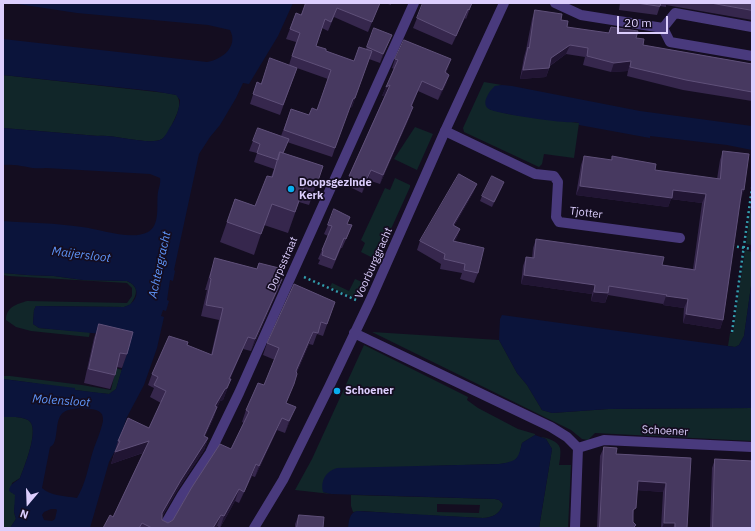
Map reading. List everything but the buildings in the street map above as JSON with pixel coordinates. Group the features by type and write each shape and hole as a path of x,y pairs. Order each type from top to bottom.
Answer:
{"street":[{"name":"Dorpsstraat","path":"164,528 182,495 210,453 239,393 414,3"},
{"name":"Voorburggracht","path":"254,528 283,480 370,301 445,131 504,3"},
{"path":"555,3 581,15 663,28"},
{"path":"663,28 675,13 752,27"},
{"path":"663,28 670,42 752,56"},
{"name":"Tjotter","path":"445,131 535,174 554,176 558,182 556,217 559,222 680,238"},
{"path":"354,333 551,427 567,438 578,448 575,528"},
{"name":"Schoener","path":"578,448 604,440 752,447"}],"path":[{"path":"732,332 752,188"},
{"path":"730,245 752,249"},
{"path":"293,272 355,300 357,296 370,301"}],"green space":[{"path":"3,75 166,93 177,95 179,106 168,132 162,139 156,141 140,141 105,136 3,128"},
{"path":"484,82 502,85 493,89 490,93 486,102 489,109 508,114 579,123 574,158 544,154 542,164 539,167 464,132 463,128"},
{"path":"415,127 433,134 417,170 394,159"},
{"path":"395,178 410,185 410,187 391,229 389,228 377,255 375,254 373,258 361,252 365,243 361,240 385,188 390,190"},
{"path":"752,200 752,245 746,244"},
{"path":"745,250 752,252 752,279 744,336 739,345 735,347 728,346 730,333 733,333"},
{"path":"3,273 54,276 83,280 127,281 136,289 136,295 130,305 124,307 36,306 34,310 33,324 39,328 90,332 89,337 31,331 16,327 6,320 6,316 10,309 27,301 127,303 132,296 132,288 127,283 9,276 3,275"},
{"path":"355,279 362,282 355,298 330,287 332,283 349,291"},
{"path":"372,332 499,340 517,373 527,385 542,410 552,413 608,409 752,408 752,441 595,433 588,440 582,439 571,430"},
{"path":"364,345 468,397 467,400 478,408 518,429 535,435 522,443 519,456 513,462 500,464 429,466 323,492 331,494 295,490 312,459"},
{"path":"116,368 122,370 116,389 109,394 3,379 3,376 10,376 111,390"},
{"path":"3,417 16,417 28,420 32,424 33,430 28,457 20,478 12,483 11,492 16,496 14,512 16,519 10,528 3,528"},
{"path":"540,437 552,440 557,443 560,448 559,465 571,465 568,528 539,528 552,449 546,439"},
{"path":"351,495 495,499 499,500 503,504 496,514 483,518 362,511 353,512 351,506","holes":["437,504 480,505 479,513 437,512"]}],"water":[{"path":"11,3 293,3 278,36 249,84 243,83 220,125 199,154 174,270 173,281 170,280 167,300 169,301 166,311 163,310 161,316 164,317 157,348 144,385 127,417 115,451 109,462 90,528 10,528 16,519 14,512 15,495 9,491 12,485 20,478 28,457 33,430 32,424 28,420 16,417 3,417 3,379 109,394 116,389 131,338 39,328 33,324 34,310 36,306 124,307 129,305 135,299 136,291 135,287 127,281 83,280 54,276 3,273 3,221 89,228 124,235 141,234 148,232 155,224 160,178 150,174 3,165 3,128 105,136 141,141 157,141 166,135 173,123 178,111 180,100 176,95 153,91 3,75 3,39 207,62 218,59 227,52 232,42 230,30 208,25 77,13","holes":["80,408 99,411 102,415 103,421 85,481 77,498 54,494 42,488 50,447 55,441 57,425 61,415 67,410","51,509 57,510 55,519 52,521 44,520 42,515 44,512"]},
{"path":"502,85 640,111 752,126 752,150 727,145 650,136 650,138 579,125 579,123 575,122 559,122 532,118 489,109 485,104 487,97 495,86"},
{"path":"752,279 752,408 608,409 552,413 542,410 527,385 517,373 499,340 500,319 502,315 735,347 739,345 744,336"},
{"path":"535,435 546,439 552,449 539,528 348,528 351,515 357,511 483,518 496,514 503,504 499,500 495,499 331,494 323,492 323,480 333,469 499,464 516,459 522,443"}],"place":[{"name":"Doopsgezinde Kerk","path":"291,189"},
{"name":"Schoener","path":"337,391"}],"water label":[{"name":"Maijersloot","path":"81,255"},
{"name":"Achtergracht","path":"160,265"},
{"name":"Molensloot","path":"61,401"}]}
